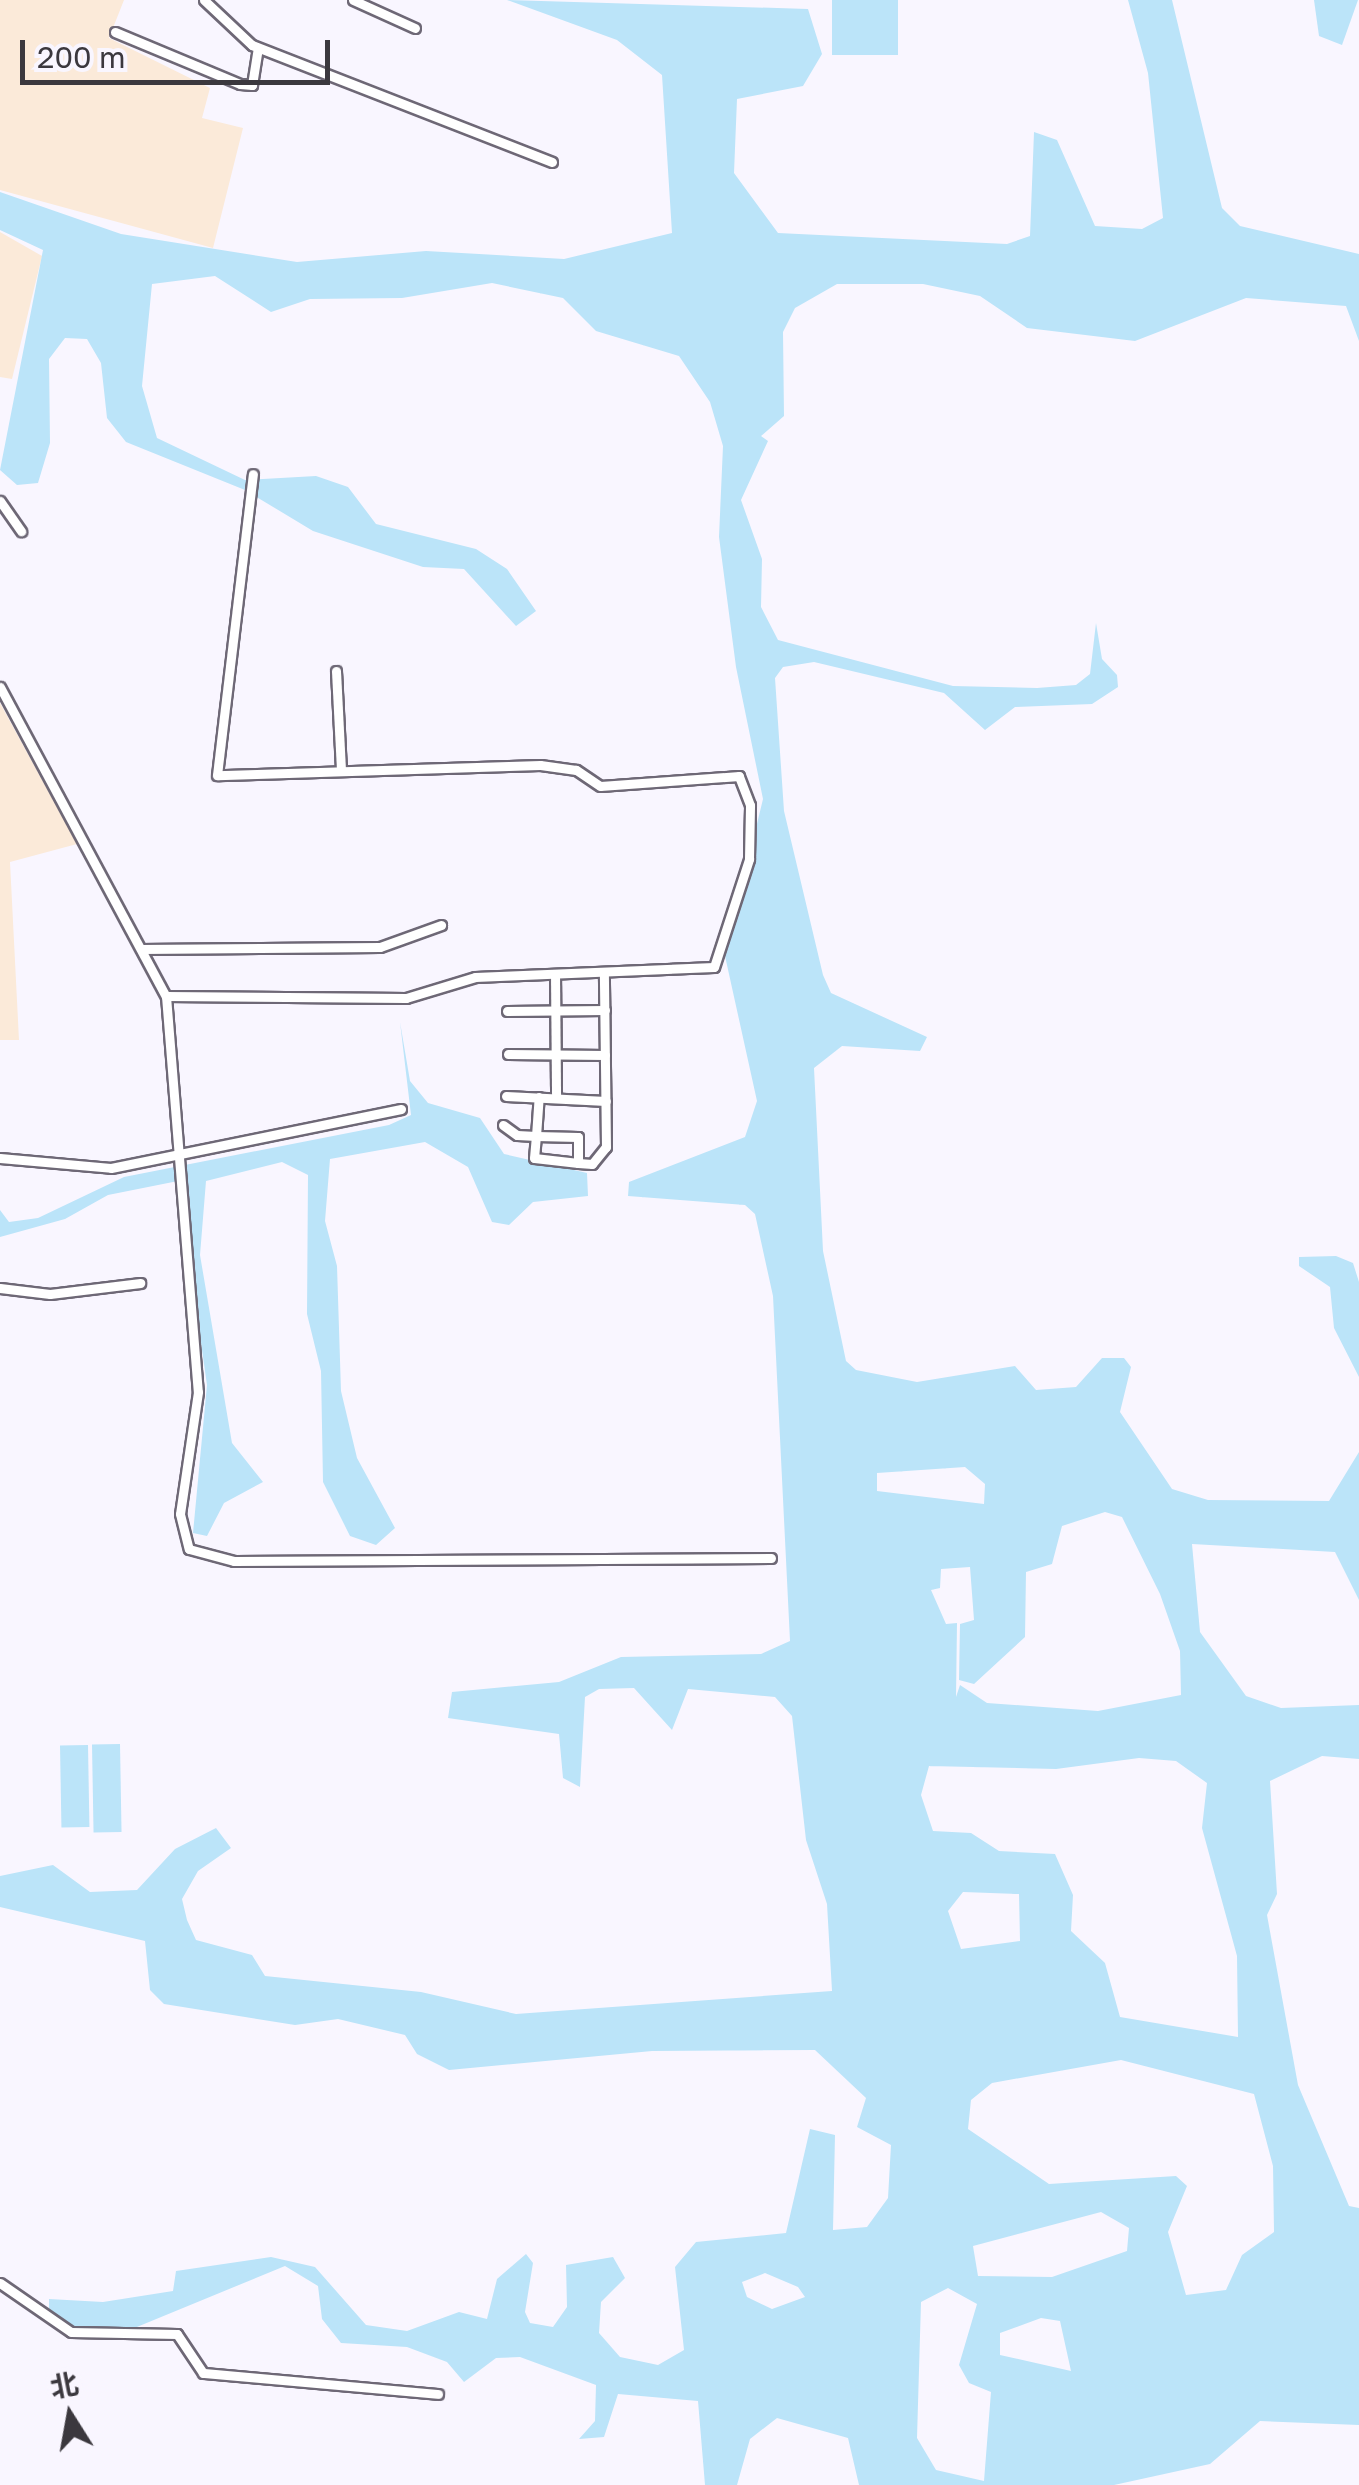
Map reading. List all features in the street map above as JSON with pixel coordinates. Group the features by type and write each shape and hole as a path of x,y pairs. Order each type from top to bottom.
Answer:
{"street":[{"path":"204,0 218,18 258,48 552,162"},
{"path":"218,0 218,18"},
{"path":"353,0 416,28"},
{"path":"115,32 240,84 252,85 258,48"},
{"path":"166,996 406,998 475,977 714,968 749,859 743,778 600,786 576,770 540,764 217,776 252,476"},
{"path":"0,501 21,531"},
{"path":"336,671 341,771"},
{"path":"0,687 166,996 176,1182 198,1392 180,1514 189,1549 234,1561 771,1558"},
{"path":"141,948 380,947 441,925"},
{"path":"539,1097 534,1158 592,1164 606,1147 604,972"},
{"path":"556,974 556,1098"},
{"path":"507,1011 605,1010"},
{"path":"508,1054 605,1056"},
{"path":"506,1096 606,1101"},
{"path":"0,1158 111,1168 175,1161 401,1108"},
{"path":"503,1124 536,1136 578,1137 578,1163"},
{"path":"0,1288 50,1294 140,1283"},
{"path":"0,2283 71,2332 178,2334 203,2373 438,2394"}],"shaded area":[{"path":"0,0 124,0 109,38 210,88 202,118 243,128 213,248 0,190"},
{"path":"0,232 42,256 12,379 0,377"},
{"path":"0,703 77,844 10,862 19,1040 0,1040"}],"water":[{"path":"507,0 808,9 822,54 803,86 737,99 734,173 778,233 1007,244 1030,236 1034,132 1057,140 1095,226 1142,229 1163,218 1148,73 1128,0 1172,0 1222,208 1240,226 1359,254 1359,341 1346,306 1246,298 1135,341 1027,328 980,296 923,284 837,284 795,308 783,332 784,416 761,436 768,441 741,500 762,559 761,607 778,640 953,686 1037,688 1076,685 1090,674 1096,623 1102,659 1117,675 1118,687 1092,704 1015,707 985,730 944,693 814,662 783,667 775,678 784,811 823,975 831,993 927,1037 920,1051 842,1046 814,1068 823,1251 846,1361 856,1370 917,1382 1015,1366 1036,1390 1076,1387 1102,1358 1124,1358 1131,1367 1120,1412 1172,1489 1208,1500 1329,1501 1359,1452 1359,1600 1335,1552 1192,1544 1200,1632 1246,1696 1281,1708 1359,1705 1359,1759 1322,1756 1270,1781 1277,1894 1267,1915 1298,2085 1349,2206 1359,2208 1359,2425 1260,2421 1210,2464 1114,2485 859,2485 848,2438 777,2418 750,2439 737,2485 705,2485 698,2401 618,2394 604,2437 579,2439 595,2421 596,2385 520,2357 496,2358 464,2382 447,2362 407,2347 341,2343 322,2319 318,2286 285,2266 132,2329 72,2327 49,2312 49,2299 103,2302 173,2291 176,2271 271,2257 315,2267 366,2325 407,2331 459,2312 487,2319 497,2279 526,2254 533,2263 525,2312 530,2323 553,2327 567,2307 566,2265 613,2257 625,2278 601,2302 599,2333 620,2357 658,2365 684,2350 675,2267 696,2242 786,2233 810,2129 835,2135 833,2230 867,2227 888,2198 891,2145 857,2127 866,2098 815,2050 652,2051 449,2070 417,2054 405,2035 338,2019 295,2025 164,2004 150,1990 145,1941 0,1907 0,1876 53,1865 90,1892 137,1890 175,1849 216,1828 231,1848 198,1871 182,1899 187,1920 196,1940 252,1955 265,1976 421,1992 516,2014 832,1991 827,1904 806,1840 792,1716 775,1697 688,1689 672,1730 634,1688 599,1689 585,1697 580,1787 563,1778 559,1734 448,1718 452,1692 559,1682 621,1657 761,1654 790,1641 773,1296 755,1214 745,1205 628,1196 629,1182 745,1137 757,1101 725,956 763,799 736,667 719,537 723,446 710,402 679,356 596,331 563,298 492,283 402,298 310,299 271,312 215,276 152,284 142,386 157,438 245,480 316,476 348,487 376,524 476,549 507,569 536,611 516,626 464,569 423,567 313,531 245,490 126,442 107,418 101,363 87,339 65,338 49,359 50,443 38,483 17,485 0,470 43,250 0,230 0,192 121,234 297,262 426,251 564,259 672,233 662,75 617,40","holes":["965,1467 985,1484 984,1504 877,1491 877,1473","1105,1512 1122,1517 1160,1594 1180,1651 1181,1695 1098,1711 987,1703 960,1685 956,1697 957,1623 946,1624 931,1590 940,1588 941,1569 970,1567 974,1620 960,1624 959,1680 974,1684 1025,1637 1026,1572 1052,1564 1062,1526","1139,1758 1176,1761 1207,1783 1202,1828 1237,1956 1238,2037 1120,2017 1105,1963 1071,1931 1073,1895 1055,1854 999,1851 971,1833 933,1831 921,1795 929,1766 1056,1769","963,1892 1019,1894 1020,1941 961,1949 948,1911","1121,2060 1254,2094 1273,2166 1274,2232 1242,2255 1226,2290 1186,2295 1168,2232 1187,2186 1176,2176 1049,2184 968,2129 971,2100 992,2083","1101,2212 1129,2228 1127,2251 1052,2277 978,2276 973,2246","765,2273 798,2287 805,2297 772,2309 747,2297 742,2282","948,2288 977,2304 959,2365 969,2383 991,2392 984,2481 936,2470 917,2438 921,2302","1041,2318 1060,2321 1071,2371 1000,2355 1000,2333"]},
{"path":"832,0 898,0 898,55 832,55"},
{"path":"1314,0 1358,0 1342,45 1319,36"},
{"path":"400,1022 410,1081 428,1103 480,1118 504,1154 587,1173 588,1196 533,1202 509,1225 492,1222 468,1167 425,1142 330,1159 325,1221 337,1266 341,1391 357,1458 395,1528 376,1545 350,1536 323,1482 321,1371 307,1314 308,1175 282,1162 206,1181 200,1255 232,1443 263,1482 224,1503 207,1536 193,1533 207,1385 178,1181 108,1195 65,1219 0,1237 0,1210 9,1222 38,1218 124,1177 389,1125 411,1115"},
{"path":"1336,1256 1353,1263 1359,1282 1359,1377 1334,1328 1330,1287 1299,1266 1299,1257"},
{"path":"92,1744 120,1744 122,1832 94,1832"},
{"path":"60,1745 88,1745 89,1827 61,1827"}]}
